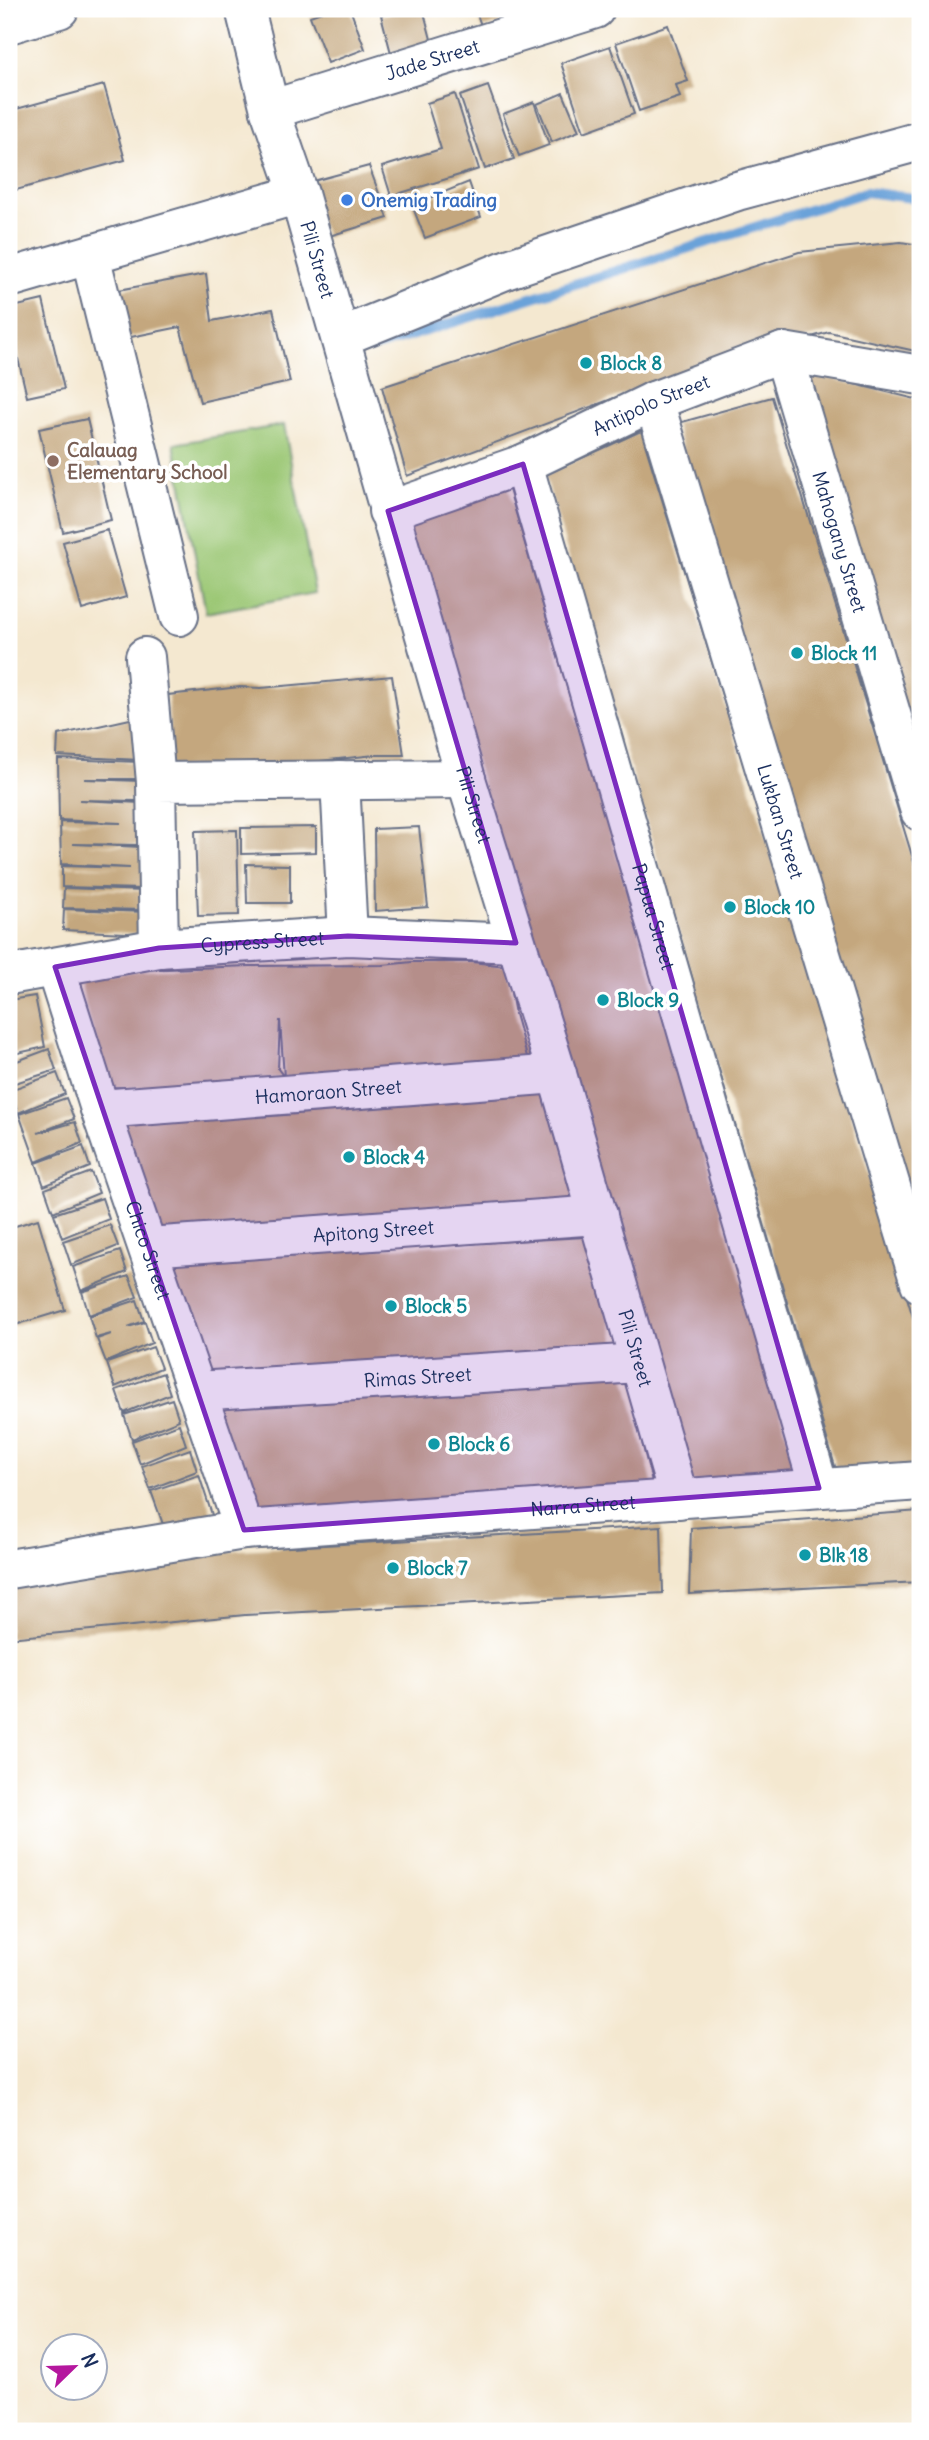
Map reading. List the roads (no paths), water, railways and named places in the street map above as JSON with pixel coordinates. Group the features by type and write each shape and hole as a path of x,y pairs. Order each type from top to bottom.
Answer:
{"street":[{"path":"9,24 59,9"},
{"name":"Pili Street","path":"245,9 270,110 299,194 466,779 557,1074 679,1499"},
{"name":"Jade Street","path":"270,110 595,9"},
{"path":"341,337 508,269 737,191 920,141"},
{"path":"9,278 299,194"},
{"path":"90,255 179,616"},
{"path":"783,352 920,375"},
{"name":"Antipolo Street","path":"388,511 523,464 654,401 783,352"},
{"name":"Mahogany Street","path":"783,352 920,811"},
{"name":"Lukban Street","path":"654,401 920,1283"},
{"name":"Papua Street","path":"523,464 819,1489"},
{"path":"145,657 156,782 159,948"},
{"path":"156,782 466,779"},
{"path":"340,780 348,936"},
{"name":"Cypress Street","path":"9,975 159,948 348,936 516,943"},
{"name":"Chico Street","path":"55,967 100,1109 244,1530"},
{"name":"Hamoraon Street","path":"100,1109 557,1074"},
{"name":"Apitong Street","path":"148,1247 597,1215"},
{"name":"Rimas Street","path":"196,1391 639,1363"},
{"name":"Narra Street","path":"9,1569 244,1530 920,1480"}],"waterway":[{"path":"372,348 866,192 920,199"}],"place":[{"name":"Onemig Trading","path":"347,200"},
{"name":"Block 8","path":"586,363"},
{"name":"Calauag Elementary School","path":"53,461"},
{"name":"Block 11","path":"797,653"},
{"name":"Block 10","path":"730,907"},
{"name":"Block 9","path":"603,1000"},
{"name":"Block 4","path":"349,1157"},
{"name":"Block 5","path":"391,1306"},
{"name":"Block 6","path":"434,1444"},
{"name":"Blk 18","path":"805,1555"},
{"name":"Block 7","path":"393,1568"}]}
